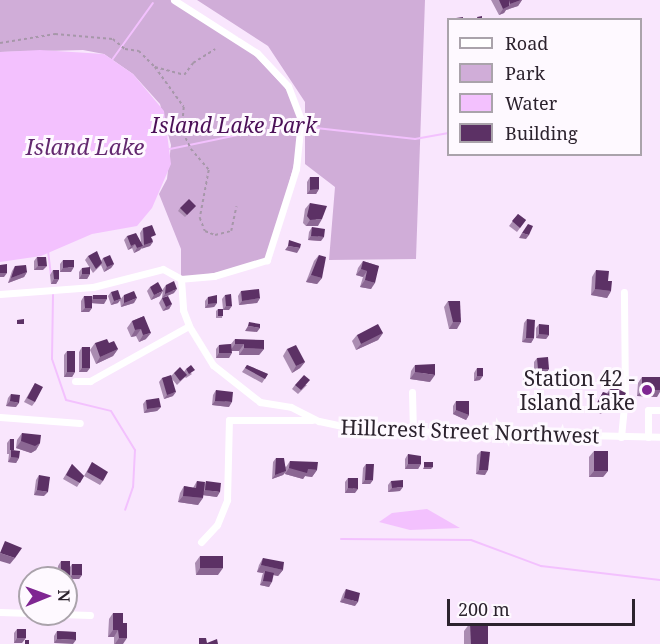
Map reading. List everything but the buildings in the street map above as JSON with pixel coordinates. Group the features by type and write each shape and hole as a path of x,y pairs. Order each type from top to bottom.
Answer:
{"street":[{"path":"0,294 93,287 163,268 181,279 225,274 267,260 296,169 301,120 288,86 257,52 174,0"},
{"name":"Hillcrest Street Northwest","path":"181,279 183,310 189,326 213,365 260,402 291,407 319,422 361,430 660,437"},
{"path":"621,436 625,396 624,292"},
{"path":"75,381 90,381 189,326"},
{"path":"412,392 413,432"},
{"path":"648,437 648,410 660,410"},
{"path":"0,417 80,423"},
{"path":"201,542 217,525 226,500 229,420 302,418 319,422"},
{"path":"0,612 18,613"},
{"path":"78,615 90,615"}],"path":[{"path":"0,43 55,34 93,36 113,39 125,48 139,51 155,66 184,107 182,134"},
{"path":"155,66 184,75 193,63 215,49"},
{"path":"178,122 182,134 209,170 200,218 206,231 215,235 231,231 236,207"}],"green space":[{"name":"Island Lake Park","path":"0,0 174,0 239,38 295,99 300,140 271,254 259,265 181,279 181,249 159,194 167,179 171,145 160,104 133,74 104,54 83,50 0,52"},
{"path":"197,0 425,0 416,259 329,260 335,187 305,164 305,102 268,46"}],"water":[{"name":"Island Lake","path":"40,50 104,54 133,74 164,111 171,164 152,208 137,226 92,234 41,256 0,262 0,52"},
{"path":"427,509 460,528 410,530 379,522 392,513"}],"waterway":[{"path":"112,60 153,3"},
{"path":"307,127 415,139 447,133"},
{"path":"170,149 262,130"},
{"path":"48,251 51,275"},
{"path":"53,295 52,359 66,400 111,411 135,450 133,487 125,510"},
{"path":"341,539 471,540 541,566 660,580"}],"place":[{"name":"Station 42 - Island Lake","path":"647,390"}]}
